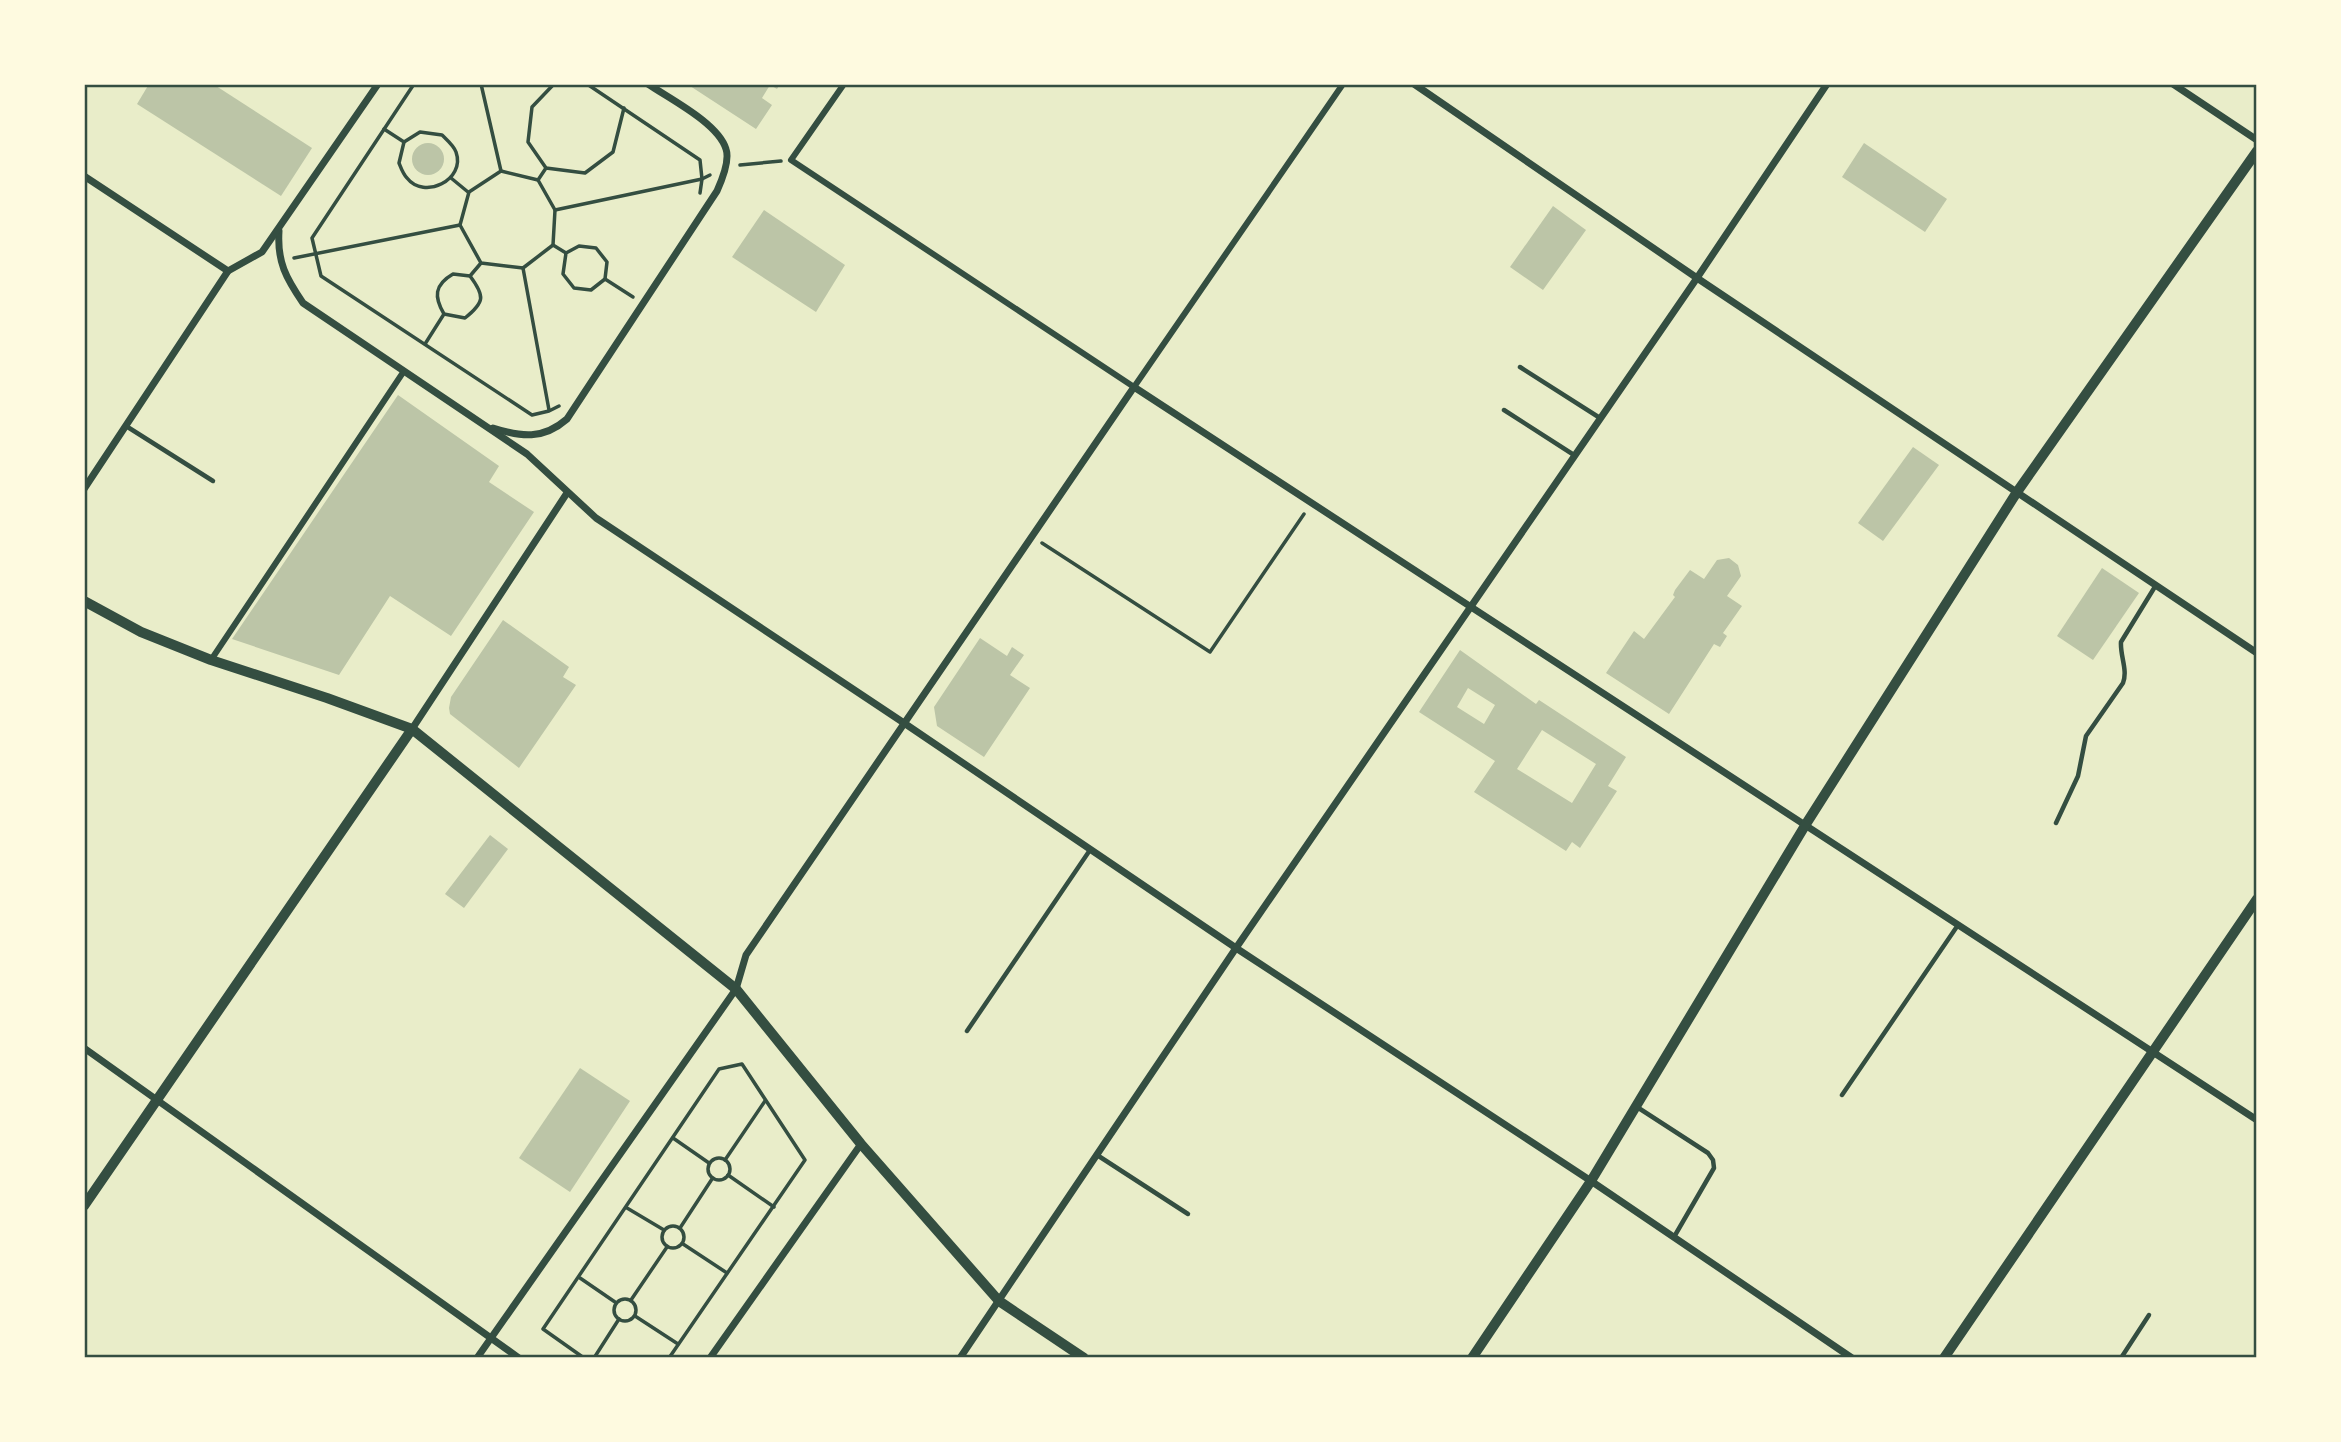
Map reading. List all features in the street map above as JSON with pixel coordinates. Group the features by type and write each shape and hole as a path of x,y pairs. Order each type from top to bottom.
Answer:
{"main road":[{"path":"1472,1358 1591,1181 1806,824 2017,492 2257,151"},
{"path":"84,601 141,632 211,660 412,729 736,989 861,1144 999,1301 1084,1358"},
{"path":"1944,1358 2257,899"}],"street":[{"path":"84,489 228,271 262,252 378,84"},
{"path":"483,424 518,436 545,433 567,419 718,191 727,149 712,127 648,84"},
{"path":"844,84 791,160 1134,387 2257,1119"},
{"path":"477,1358 736,989 746,955 1343,84"},
{"path":"1414,84 1697,278 2257,653"},
{"path":"960,1358 1236,948 1697,278 1827,84"},
{"path":"2173,84 2257,140"},
{"path":"84,176 228,271"},
{"path":"279,230 280,260 287,280 303,303 527,454 596,518 1852,1358"},
{"path":"211,660 404,370"},
{"path":"84,1206 412,729 567,493"},
{"path":"84,1048 519,1358"},
{"path":"710,1358 861,1144"}],"lane":[{"path":"1520,367 1600,418"},
{"path":"1504,410 1574,455"},
{"path":"126,426 213,481"},
{"path":"2056,823 2078,776 2086,736 2126,675 2120,652 2121,642 2156,585"},
{"path":"967,1031 1091,849"},
{"path":"1842,1095 1959,924"},
{"path":"1636,1107 1708,1153 1713,1160 1714,1168 1674,1237"},
{"path":"1097,1154 1188,1214"},
{"path":"2121,1358 2149,1315"}],"path":[{"path":"414,84 312,239 321,276 532,415 558,407 566,396"},
{"path":"481,84 501,171"},
{"path":"555,84 532,107 528,142 546,168 585,173 612,152 624,108"},
{"path":"587,84 700,160 702,179 699,196"},
{"path":"384,129 404,142"},
{"path":"420,132 442,135 456,152 457,166 451,178 436,187 417,186 407,179 399,163 404,142 420,132"},
{"path":"555,210 702,179 725,167 791,160"},
{"path":"538,180 546,168"},
{"path":"501,171 538,180 555,210 552,244 523,268 481,263 460,225 469,192 501,171"},
{"path":"451,178 469,192"},
{"path":"280,260 460,225"},
{"path":"552,244 566,253"},
{"path":"579,246 596,248 607,262 605,279 591,290 574,288 564,274 566,253 579,246"},
{"path":"470,276 481,263"},
{"path":"523,268 549,411 545,433"},
{"path":"453,274 470,276 481,290 479,307 465,318 444,314 438,302 438,288 443,280 453,274"},
{"path":"605,279 634,298"},
{"path":"425,344 444,314"},
{"path":"1040,542 1210,652 1312,502"},
{"path":"584,1358 543,1329 719,1069 742,1065 805,1160 669,1358"},
{"path":"725,1160 765,1100"},
{"path":"673,1138 709,1163"},
{"path":"718,1158 725,1160 729,1166 728,1175 719,1181 712,1179 708,1173 709,1163 718,1158"},
{"path":"728,1175 774,1207"},
{"path":"680,1228 712,1179"},
{"path":"626,1208 664,1230"},
{"path":"664,1230 673,1226 680,1228 684,1234 683,1244"},
{"path":"664,1230 662,1241 667,1247 674,1249 683,1244"},
{"path":"683,1244 728,1274"},
{"path":"631,1300 667,1247"},
{"path":"580,1278 616,1303"},
{"path":"619,1319 614,1310 616,1303 622,1299 631,1300"},
{"path":"619,1319 629,1320 635,1316 636,1309 631,1300"},
{"path":"635,1316 678,1344"},
{"path":"594,1358 619,1319"}],"building":[{"path":"149,84 213,84 312,148 281,196 137,104"},
{"path":"687,84 780,84 777,89 770,85 762,98 772,105 756,129"},
{"path":"428,143 439,148 444,159 439,170 428,175 417,170 412,159 417,148"},
{"path":"1864,143 1947,199 1925,232 1842,177"},
{"path":"1553,206 1586,230 1543,290 1510,267"},
{"path":"764,210 845,265 816,312 732,257"},
{"path":"398,395 499,466 489,482 534,512 451,636 390,596 339,675 232,639"},
{"path":"1913,447 1939,465 1883,541 1858,523"},
{"path":"1729,558 1738,565 1741,576 1727,596 1742,606 1723,633 1727,636 1720,647 1714,644 1669,714 1606,673 1634,631 1644,639 1675,597 1675,590 1690,570 1704,579 1717,560"},
{"path":"2102,568 2139,593 2093,660 2057,636"},
{"path":"503,620 569,667 563,677 576,685 519,768 450,714 449,708 451,697"},
{"path":"980,638 1007,656 1012,647 1024,655 1010,675 1030,688 984,757 937,726 934,707"},
{"path":"1460,650 1536,704 1539,700 1626,757 1608,786 1617,791 1580,848 1572,842 1566,851 1474,792 1495,761 1419,712","holes":["1468,688 1495,705 1484,724 1457,707","1542,730 1596,764 1572,803 1517,769"]},
{"path":"490,835 508,849 464,908 445,894"},
{"path":"580,1068 630,1101 570,1192 519,1158"}]}
